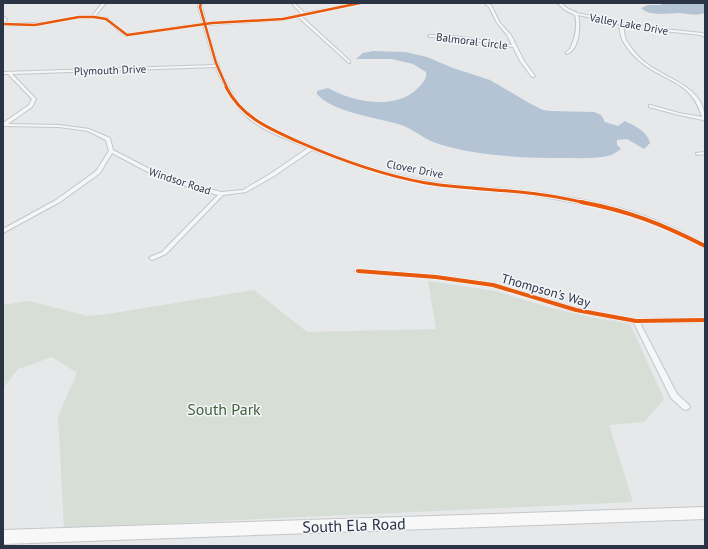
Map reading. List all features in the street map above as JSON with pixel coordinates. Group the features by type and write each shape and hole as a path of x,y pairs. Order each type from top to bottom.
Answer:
{"main road":[{"name":"South Ela Road","path":"3,537 705,513"}],"street":[{"path":"92,17 104,3"},
{"name":"Clover Drive","path":"201,3 199,6 204,24 218,66 230,94 244,113 271,130 311,148 370,170 428,183 534,193 610,207 665,226 705,246"},
{"path":"3,17 5,19 3,24 41,24 74,18 104,18 120,32 127,34 143,34 204,24 299,16 360,3"},
{"path":"486,3 490,6 496,19 509,35 522,61 533,76"},
{"name":"Valley Lake Drive","path":"559,3 566,9 576,14 621,24 703,35"},
{"path":"294,4 305,15"},
{"path":"567,53 572,50 576,40 578,25 576,14"},
{"path":"299,16 349,62"},
{"path":"621,24 624,39 638,58 646,65 673,79 693,94 702,107 705,119 650,106"},
{"name":"Balmoral Circle","path":"430,36 455,37 514,46"},
{"name":"Plymouth Drive","path":"3,74 218,66"},
{"path":"3,125 31,106 34,99 9,73"},
{"name":"Windsor Road","path":"3,125 59,126 89,130 108,139 111,151 146,170 163,178 221,194 244,192 311,148"},
{"path":"3,231 58,201 94,176 111,151"},
{"path":"698,154 705,153"},
{"path":"152,258 164,253 221,194"},
{"name":"Thompson's Way","path":"358,271 435,276 493,285 576,310 636,321 705,320"},
{"path":"636,321 674,396 686,407"}],"green space":[{"name":"South Park","path":"428,281 495,291 551,308 594,318 630,324 664,399 644,422 609,425 633,502 64,528 58,416 77,373 52,357 18,369 3,388 3,305 29,301 88,316 254,290 307,332 436,329"}],"water":[{"path":"705,3 705,13 695,15 679,13 654,14 641,8 648,5 662,5 661,4"},
{"path":"373,51 405,52 427,57 453,68 490,80 543,110 594,112 601,115 605,122 618,126 625,121 643,132 650,143 644,149 627,139 617,140 617,145 621,149 608,156 591,158 532,158 484,154 453,148 434,142 409,128 398,124 355,114 333,105 317,94 317,91 328,88 338,93 362,100 386,102 398,100 409,95 424,81 426,72 413,64 392,59 356,59 363,53"}],"cycle path":[{"path":"201,3 200,7 211,49 221,77 235,102 244,112 268,129 328,154 394,176 441,185 533,193 607,207 645,218 670,228 705,246"},
{"path":"3,24 35,25 79,17 94,17 106,19 127,35 212,23 283,19 360,3"},
{"path":"358,271 436,277 493,285 576,310 636,321 705,320"}]}
